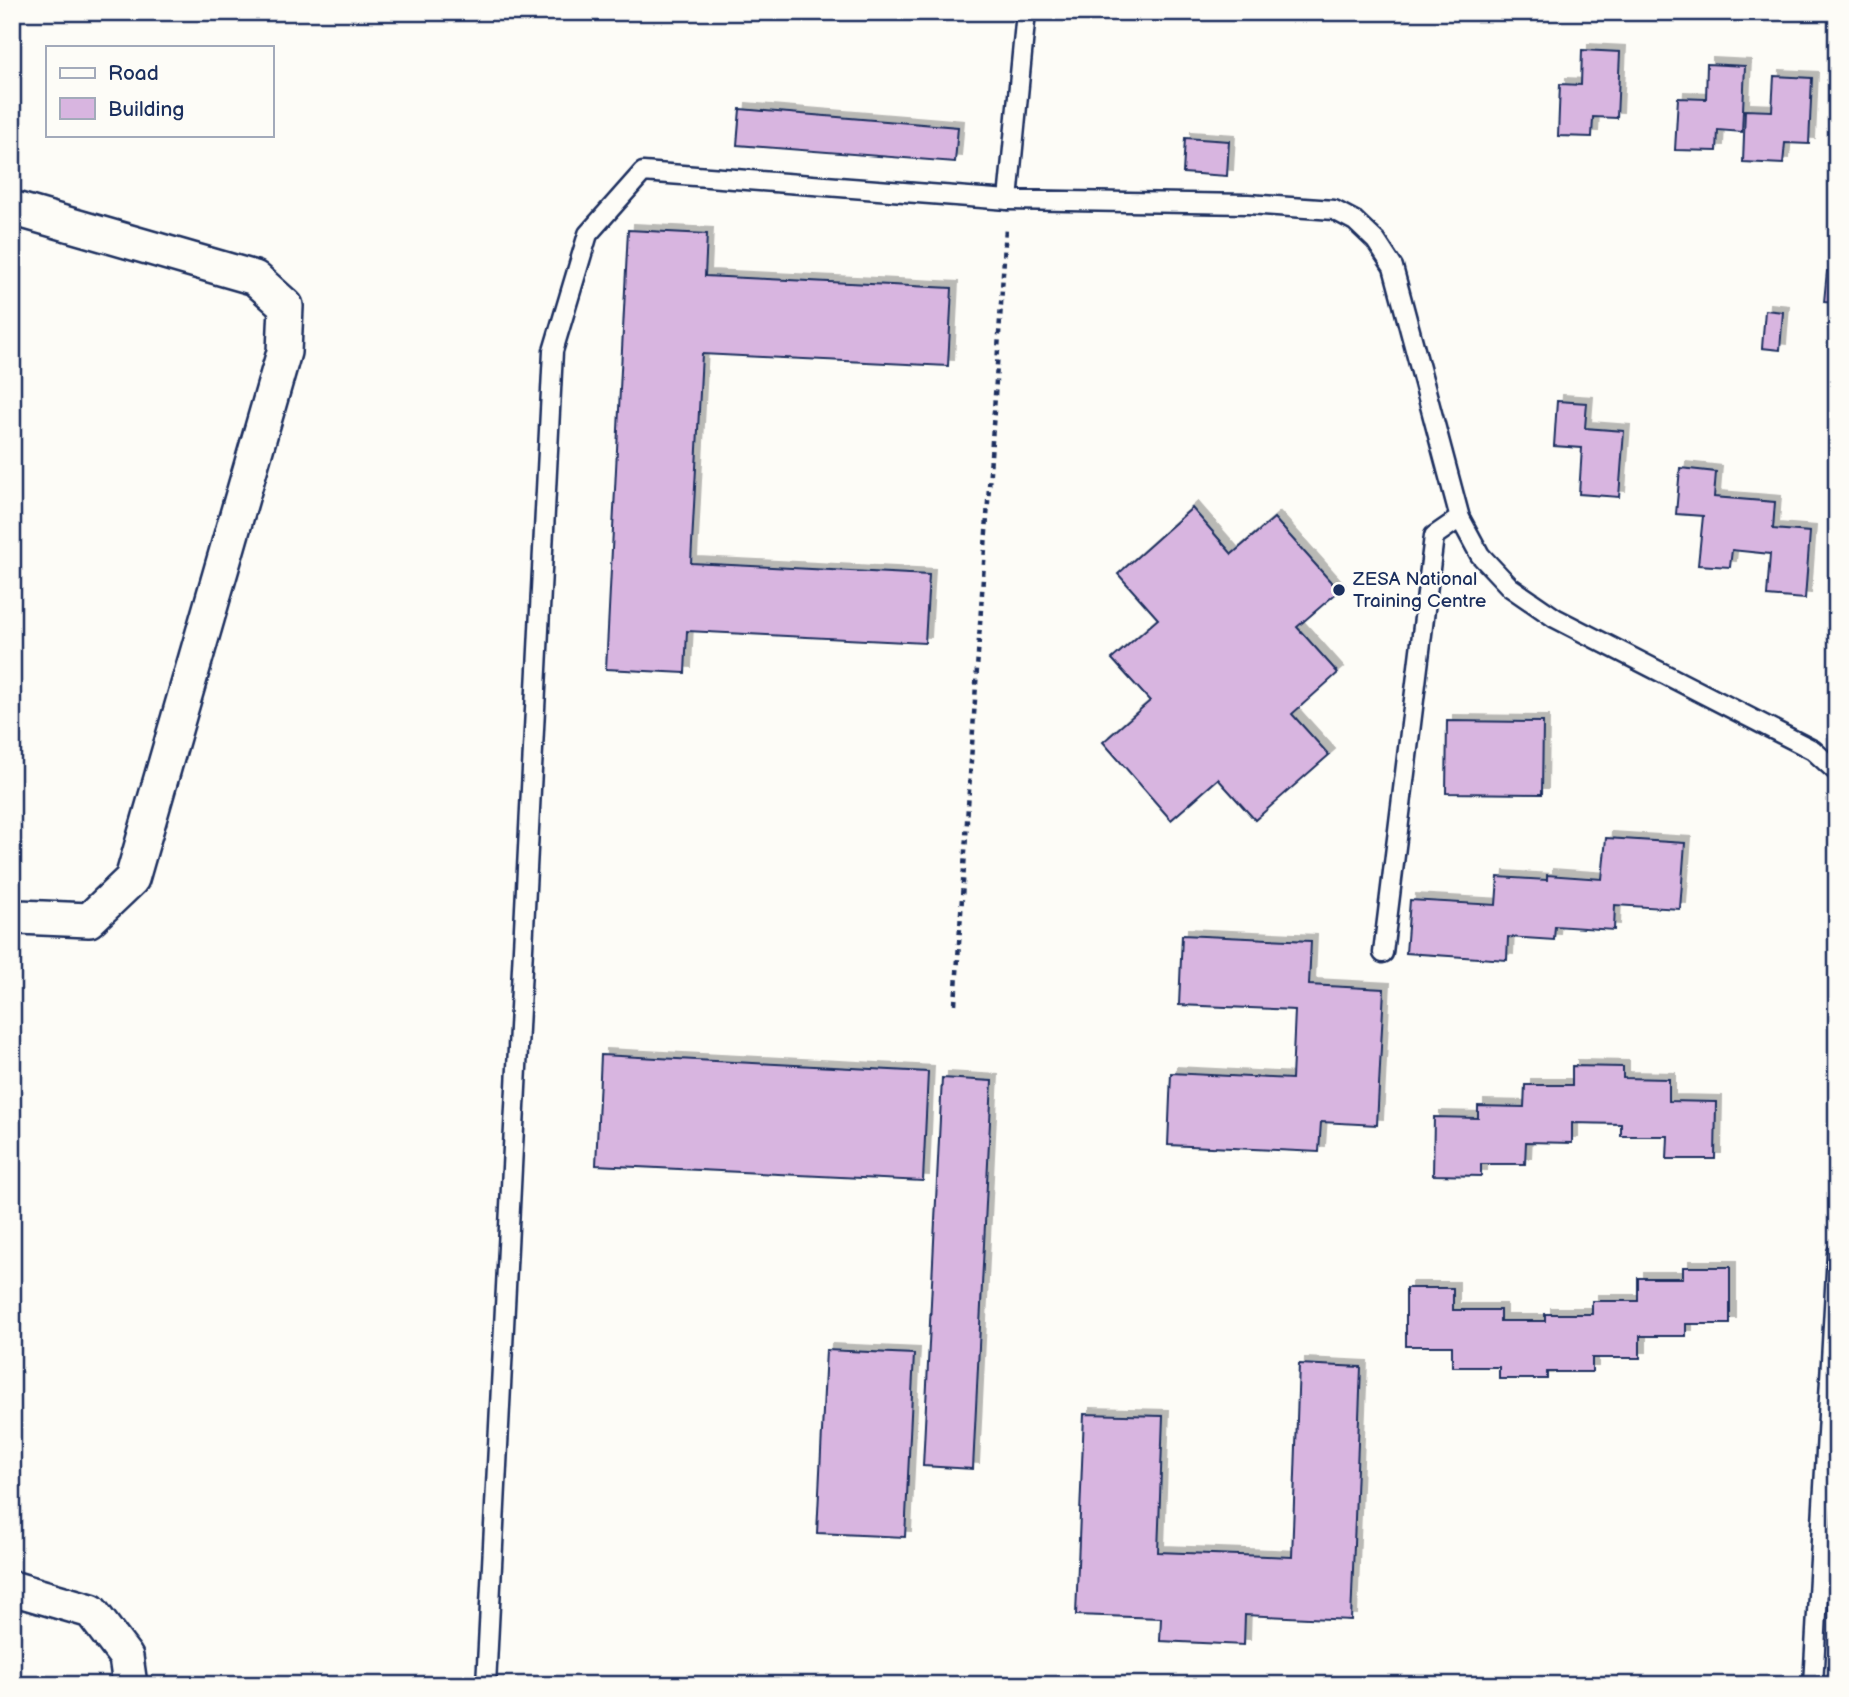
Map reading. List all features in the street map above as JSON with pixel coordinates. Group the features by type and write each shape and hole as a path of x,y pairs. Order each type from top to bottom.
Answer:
{"street":[{"path":"12,208 255,278 286,306 284,352 132,879 89,920 12,915"},
{"path":"12,1588 91,1611 126,1657 130,1685"}],"lane":[{"path":"1008,200 1026,12"},
{"path":"486,1685 553,351 588,234 643,172 1008,200 1248,204 1334,210 1355,221 1376,242 1393,267 1460,517 1480,555 1510,587 1555,618 1813,750 1837,772"},
{"path":"1382,953 1434,536 1460,517"},
{"path":"1813,1685 1837,1253"}],"path":[{"path":"955,1004 1008,200"}],"building":[{"path":"1582,50 1620,52 1617,118 1593,117 1592,137 1558,136 1560,84 1581,85"},
{"path":"1707,64 1745,66 1742,132 1718,130 1717,151 1675,150 1678,98 1706,99"},
{"path":"1774,76 1812,78 1809,144 1785,143 1783,164 1743,162 1745,110 1772,111"},
{"path":"740,109 958,127 955,162 737,145"},
{"path":"1185,138 1229,141 1227,176 1183,173"},
{"path":"628,230 707,234 705,276 952,288 948,366 702,354 691,563 929,575 925,643 687,631 685,673 606,669"},
{"path":"1827,271 1837,272 1837,303 1824,302"},
{"path":"1765,310 1783,312 1780,350 1762,348"},
{"path":"1557,401 1587,403 1585,428 1624,431 1619,497 1579,494 1582,448 1554,446"},
{"path":"1680,468 1716,472 1714,497 1775,502 1773,529 1810,532 1805,599 1767,596 1770,554 1732,550 1730,567 1698,565 1703,516 1676,514"},
{"path":"1192,508 1232,554 1274,518 1339,591 1297,627 1338,673 1292,714 1329,755 1255,820 1218,779 1171,820 1103,742 1150,701 1112,659 1158,619 1118,574"},
{"path":"1447,721 1543,722 1542,794 1446,793"},
{"path":"1606,838 1685,843 1680,909 1615,905 1614,930 1555,926 1554,940 1508,937 1507,960 1406,953 1410,900 1496,905 1498,877 1547,880 1547,875 1602,879"},
{"path":"1182,935 1311,941 1309,985 1384,989 1377,1125 1321,1122 1319,1152 1168,1145 1171,1073 1292,1079 1295,1010 1179,1005"},
{"path":"601,1055 928,1072 923,1181 596,1165"},
{"path":"1572,1066 1623,1067 1623,1078 1669,1079 1669,1101 1716,1102 1715,1159 1667,1159 1668,1136 1621,1136 1621,1124 1572,1123 1572,1143 1526,1142 1525,1164 1481,1164 1481,1176 1433,1175 1434,1117 1478,1118 1478,1106 1524,1107 1525,1085 1572,1085"},
{"path":"942,1078 992,1081 973,1469 923,1466"},
{"path":"1683,1267 1730,1267 1730,1324 1686,1324 1686,1336 1640,1336 1640,1358 1592,1358 1592,1372 1547,1372 1547,1379 1499,1379 1499,1367 1452,1367 1452,1346 1406,1346 1406,1288 1453,1288 1453,1310 1500,1310 1500,1321 1545,1321 1545,1314 1592,1314 1592,1301 1638,1301 1638,1278 1683,1278"},
{"path":"826,1350 914,1354 905,1537 817,1533"},
{"path":"1299,1364 1361,1367 1351,1620 1245,1615 1244,1645 1160,1641 1161,1618 1076,1615 1084,1414 1163,1416 1158,1552 1292,1557"}],"place":[{"name":"ZESA National Training Centre","path":"1339,590"}]}
